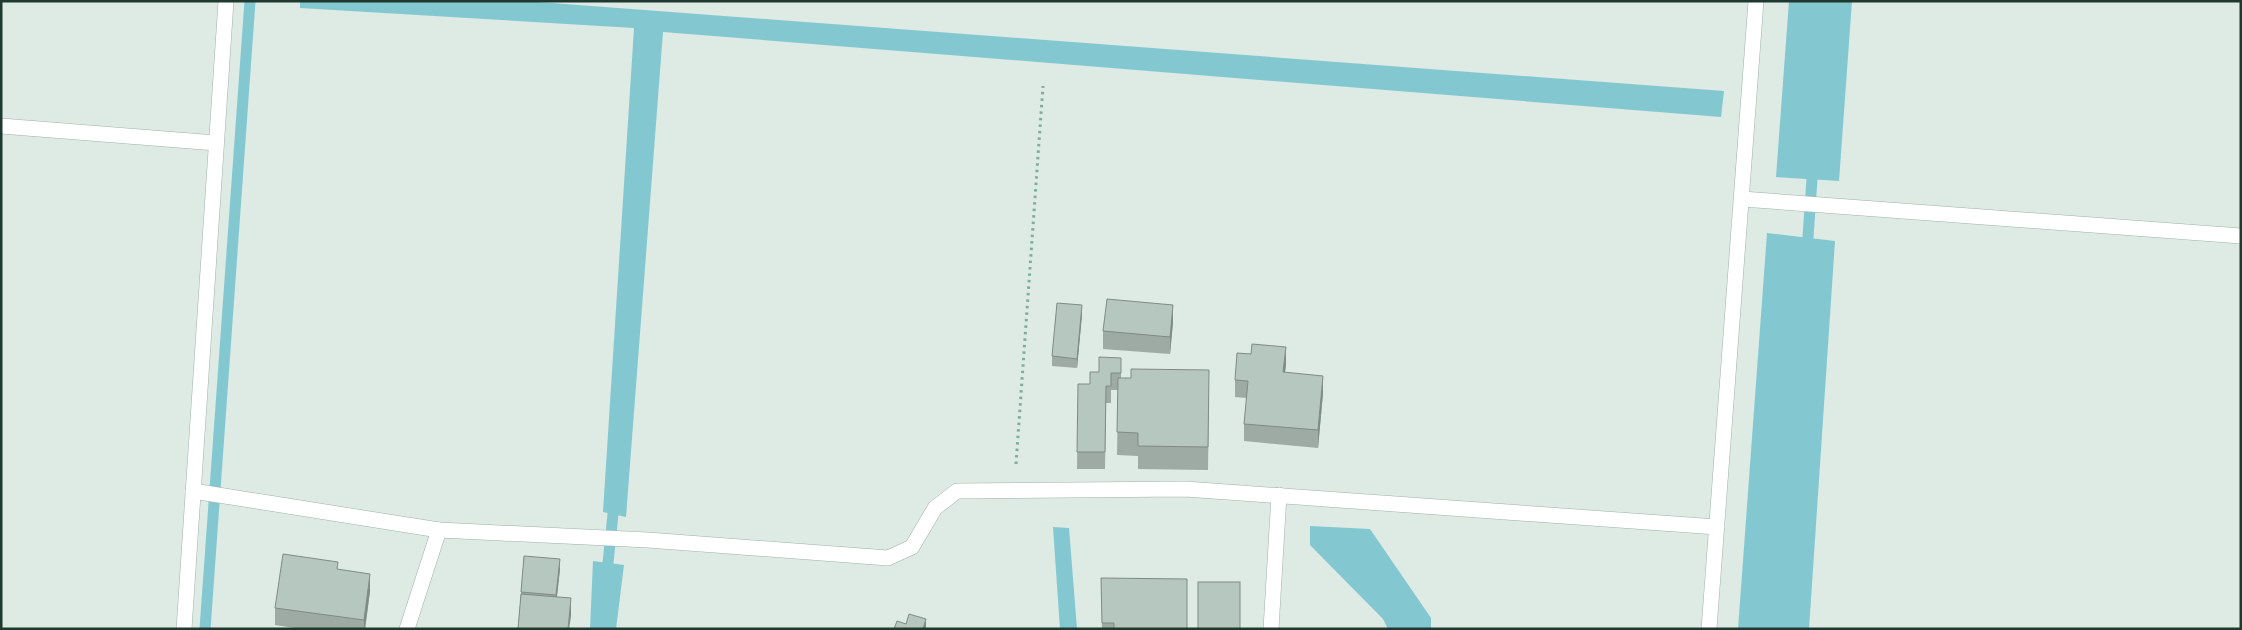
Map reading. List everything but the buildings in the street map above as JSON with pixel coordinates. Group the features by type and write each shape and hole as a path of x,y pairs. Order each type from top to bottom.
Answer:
{"street":[{"path":"184,629 226,1"},
{"path":"1709,629 1756,1"},
{"path":"1,126 216,143"},
{"path":"1742,199 2241,236"},
{"path":"193,491 438,530 600,537 888,558 912,547 935,508 957,491 1185,489 1717,527"},
{"path":"1271,629 1279,495"},
{"path":"408,629 438,530"}],"path":[{"path":"1015,491 1043,86"}],"water":[{"path":"300,1 525,1 1724,91 1721,117 663,32 626,517 603,512 634,28 300,8"},
{"path":"1789,1 1852,1 1839,181 1776,177"},
{"path":"1767,233 1835,241 1809,629 1738,629"},
{"path":"1310,526 1370,529 1431,618 1431,629 1388,629 1383,619 1310,545"},
{"path":"1053,527 1069,528 1077,629 1060,629"},
{"path":"593,561 624,565 616,629 590,629"}],"waterway":[{"path":"205,629 250,1"},
{"path":"1808,237 1812,179"},
{"path":"608,563 613,514"}]}
